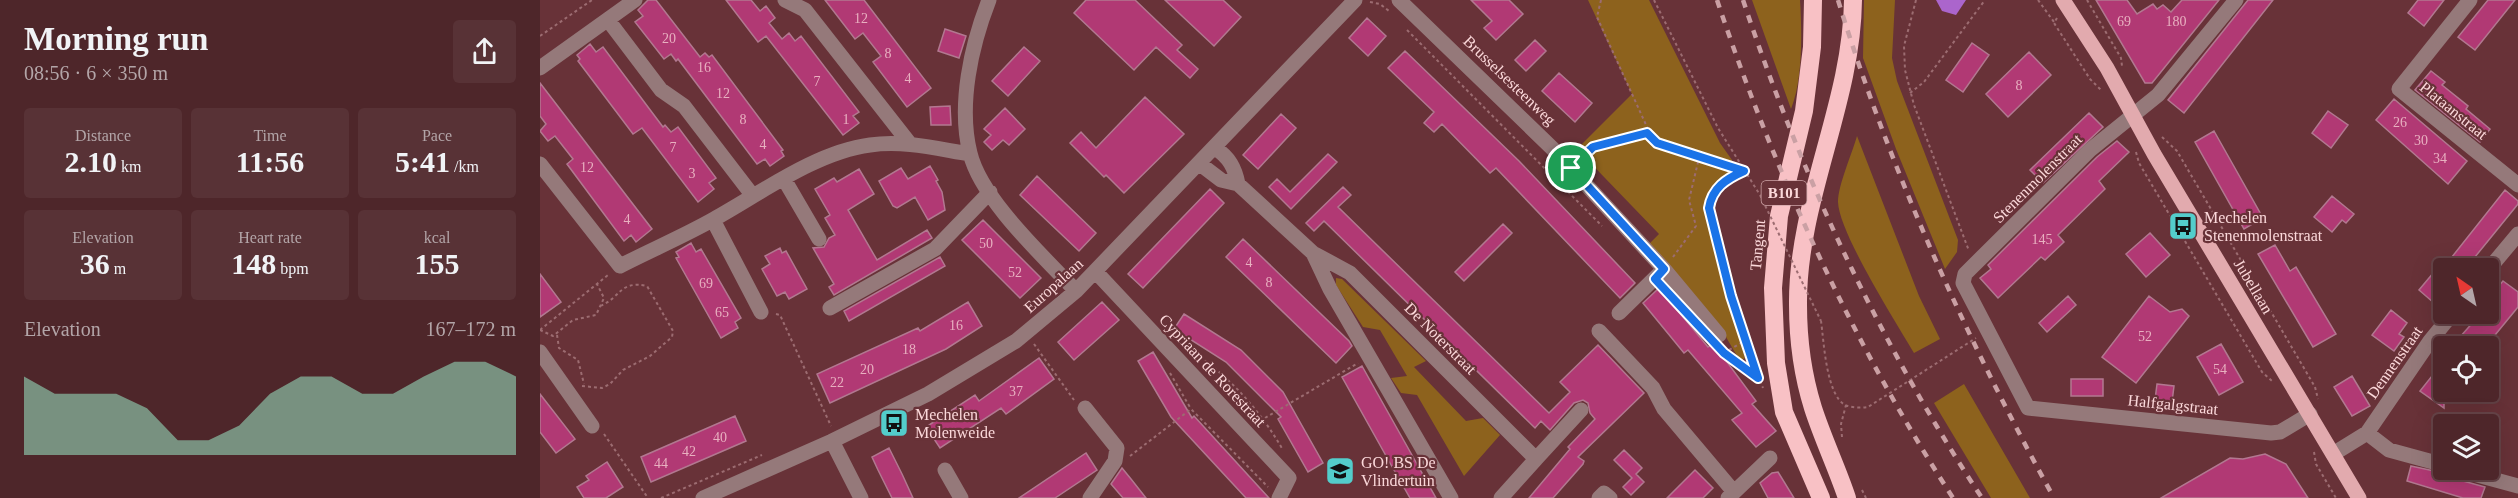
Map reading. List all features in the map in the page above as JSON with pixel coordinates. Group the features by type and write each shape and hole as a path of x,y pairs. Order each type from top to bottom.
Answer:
{"highway":[{"name":"Tangent","path":"1813,0 1812,47 1804,111 1779,216 1775,252 1773,326 1784,412 1821,498"},
{"name":"B101","path":"1853,0 1852,32 1846,75 1808,216 1798,304 1805,375 1812,407 1838,471 1854,495"}],"main road":[{"name":"Jubellaan","path":"2064,0 2107,68 2132,116 2314,408 2333,454 2359,498"}],"street":[{"path":"540,68 635,0"},
{"path":"785,0 805,10 910,144"},
{"path":"989,0 979,30 965,114 970,154 997,204 1076,291"},
{"name":"Europalaan","path":"703,498 975,368 1026,333 1076,291 1355,0"},
{"name":"Brusselsesteenweg","path":"1399,0 1571,168 1664,269 1717,339"},
{"name":"Stenenmolenstraat","path":"2028,408 1963,283 1965,274 2090,150 2158,95 2236,0"},
{"name":"Plataanstraat","path":"2470,0 2399,89 2518,185"},
{"path":"608,20 661,90 684,106 753,196"},
{"path":"540,164 620,266 713,220 784,178 842,152 871,144 910,144 970,154"},
{"name":"De Noterstraat","path":"1215,148 1225,155 1236,170 1238,184"},
{"name":"De Noterstraat","path":"1200,164 1221,180 1238,184 1313,253 1350,273 1536,459"},
{"path":"784,178 819,239"},
{"path":"830,308 934,249 990,192"},
{"path":"713,220 761,312"},
{"path":"2498,258 2518,234"},
{"name":"De Noterstraat","path":"1313,253 1451,498"},
{"path":"1619,313 1664,269"},
{"name":"Cypriaan de Rorestraat","path":"1095,271 1289,478 1275,494"},
{"name":"Dennenstraat","path":"2367,433 2444,324"},
{"path":"1599,331 1653,388 1664,409 1731,495 1770,458"},
{"path":"540,352 592,426"},
{"path":"1086,408 1117,448 1115,461 1090,498"},
{"name":"Halfgalgstraat","path":"2028,408 2271,433 2280,432 2314,408"},
{"path":"1501,498 1581,410"},
{"path":"837,433 861,498"},
{"path":"2333,454 2367,433 2389,450 2433,462"},
{"path":"945,470 961,498"},
{"path":"2496,480 2518,486"},
{"path":"1599,498 1604,493 1610,498"}],"path":[{"path":"540,36 592,0"},
{"path":"1368,0 1378,3 1392,14"},
{"path":"1378,3 1381,0"},
{"path":"1601,0 1597,17 1646,123 1647,133 1657,143 1744,171"},
{"path":"1654,0 1718,128 1760,195 1821,321 1832,389 1846,405 1869,407 1989,330"},
{"path":"1916,0 1904,46 1905,70 1910,93 1975,265"},
{"path":"1910,93 1924,82 1985,0"},
{"path":"2038,0 2090,79 2106,96"},
{"path":"2054,23 2064,0"},
{"path":"1406,28 1604,227"},
{"path":"1571,168 1593,147 1647,133"},
{"path":"2159,135 2177,151 2315,387 2314,408"},
{"path":"2133,146 2139,163 2262,372 2274,383"},
{"path":"1664,269 1696,226 1689,200 1699,158"},
{"path":"1717,339 1724,353 1758,378 1744,341 1709,208 1711,196 1717,187 1744,171"},
{"path":"597,284 604,298 596,315 573,321 553,336 540,330 597,284 620,266"},
{"path":"557,334 559,348 578,360 584,384 592,388 610,384 622,370 650,356 672,337 673,331 646,286 634,283 627,285 610,301 600,306"},
{"path":"761,312 780,315 837,433"},
{"path":"1026,333 1079,407 1086,408"},
{"path":"1724,353 1744,341"},
{"path":"1265,418 1370,356"},
{"path":"571,395 584,384"},
{"path":"1842,446 1841,424 1846,405"},
{"path":"1106,473 1148,444 1191,409 1275,494"},
{"path":"821,429 831,424"},
{"path":"831,424 837,433"},
{"path":"592,426 602,430 648,498"},
{"path":"2312,444 2316,464 2336,498"},
{"path":"661,498 767,452"},
{"path":"1854,495 1866,498"}],"shaded area":[{"path":"1588,0 1649,0 1720,143 1732,160 1732,171 1711,187 1704,206 1745,358 1740,361 1719,325 1648,245 1659,234 1577,149 1632,94"},
{"path":"1752,0 1800,0 1800,70 1791,109"},
{"path":"1864,0 1895,0 1892,58 1897,81 1958,240 1957,252 1945,269 1896,149 1863,58"},
{"path":"1936,0 1966,0 1956,15 1942,11"},
{"path":"1857,136 1919,296 1940,339 1914,353 1870,278 1841,216 1839,195"},
{"path":"1336,278 1342,279 1426,361 1414,367 1466,421 1483,418 1500,435 1464,476 1417,395 1401,393 1391,378 1407,376 1380,330 1363,327 1336,285"},
{"path":"1964,384 2030,498 1991,498 1934,403"}],"building":[{"path":"648,0 656,0 700,57 705,53 709,57 712,55 783,150 781,151 784,156 770,166 765,159 757,164 678,59 676,61 671,54 664,59 635,22 643,16 638,10"},
{"path":"726,0 751,0 760,11 766,6 775,18 769,23 782,39 789,33 795,41 801,36 859,112 853,116 859,123 843,135 766,36 758,42"},
{"path":"825,0 864,0 931,88 907,107 873,62 881,56 863,33 855,39"},
{"path":"1086,0 1135,0 1182,45 1177,50 1198,69 1190,78 1156,47 1134,70 1074,13"},
{"path":"1165,0 1223,0 1241,17 1214,46"},
{"path":"1471,0 1509,0 1523,14 1496,40 1484,28 1492,21"},
{"path":"2096,0 2127,0 2137,14 2153,4 2157,9 2163,5 2171,12 2182,0 2219,0 2152,83 2145,83"},
{"path":"2248,0 2273,0 2184,113 2168,100"},
{"path":"2418,0 2444,0 2424,26 2408,13"},
{"path":"2488,0 2515,0 2475,50 2458,37"},
{"path":"1367,18 1386,36 1368,56 1349,38"},
{"path":"945,29 966,36 959,58 938,51"},
{"path":"1535,40 1546,51 1526,71 1515,60"},
{"path":"1972,43 1989,55 1963,92 1946,80"},
{"path":"590,44 596,52 603,47 663,127 665,125 671,132 678,127 716,178 709,183 714,189 698,202 642,128 633,134 578,61 580,59 577,55"},
{"path":"1024,47 1040,61 1008,96 992,81"},
{"path":"1405,51 1519,161 1635,283 1620,298 1496,168 1490,173 1442,124 1434,132 1424,123 1434,112 1388,68"},
{"path":"2029,52 2051,75 2008,117 1986,94"},
{"path":"2431,71 2445,82 2442,85 2468,106 2466,109 2490,129 2480,142 2415,90"},
{"path":"1559,73 1592,103 1575,122 1542,91"},
{"path":"540,83 652,229 636,242 631,235 624,241 567,164 573,159 555,136 548,141 540,131 546,124 540,116"},
{"path":"1145,97 1184,134 1124,193 1106,175 1104,177 1070,143 1081,132 1096,148"},
{"path":"2394,99 2467,161 2448,184 2376,120"},
{"path":"950,106 951,125 931,125 930,107"},
{"path":"1005,108 1025,129 1009,145 1003,140 992,150 984,142 991,135 984,129"},
{"path":"2328,111 2348,125 2331,148 2312,133"},
{"path":"2089,113 2103,127 2043,183 2030,170"},
{"path":"1281,114 1296,128 1258,169 1243,155"},
{"path":"2214,131 2263,218 2244,229 2195,142"},
{"path":"2117,141 2129,152 2099,181 2105,189 2058,235 2064,242 2045,260 2041,257 1998,298 1980,278 1991,269 1988,265 2097,157"},
{"path":"1328,154 1337,162 1291,209 1269,187 1277,179 1290,192"},
{"path":"930,166 938,180 936,181 942,192 945,210 928,220 915,197 897,208 893,206 879,181 901,168 908,179"},
{"path":"859,169 874,194 848,210 877,260 927,230 932,238 834,295 829,287 834,284 813,248 824,247 829,238 835,235 825,218 830,215 815,189 834,178 837,182"},
{"path":"1037,176 1096,233 1079,251 1020,195"},
{"path":"1343,187 1351,195 1338,207 1549,413 1570,392 1560,382 1598,345 1644,393 1578,457 1584,461 1583,464 1553,498 1529,498 1570,449 1568,447 1595,419 1590,413 1588,403 1583,400 1574,403 1550,430 1541,421 1535,428 1324,221 1314,231 1306,223"},
{"path":"1210,189 1224,203 1143,288 1128,274"},
{"path":"2505,190 2518,201 2518,204 2474,258 2451,258"},
{"path":"2332,196 2354,214 2346,223 2342,220 2332,232 2314,217"},
{"path":"983,220 1041,278 1020,298 962,240"},
{"path":"1503,224 1512,233 1464,281 1455,272"},
{"path":"2150,233 2170,255 2146,277 2126,254"},
{"path":"1243,239 1349,341 1352,346 1336,363 1226,257"},
{"path":"691,243 696,252 701,249 741,318 735,322 738,328 721,338 676,258 679,257 676,252"},
{"path":"2275,245 2290,271 2296,267 2336,334 2313,347 2258,254"},
{"path":"780,248 782,253 786,251 807,289 789,299 785,292 777,296 762,269 770,264 765,256"},
{"path":"940,257 945,266 849,321 844,311"},
{"path":"2433,273 2433,302 2419,290"},
{"path":"540,274 561,302 540,317"},
{"path":"2503,281 2518,292 2518,307 2494,336 2461,336 2471,324 2499,324 2499,286"},
{"path":"1659,288 1708,347 1713,343 1756,401 1752,404 1776,431 1756,447 1732,420 1742,413 1688,350 1684,353 1643,303"},
{"path":"2068,296 2076,305 2047,332 2039,323"},
{"path":"2149,296 2170,312 2182,309 2189,316 2136,383 2102,357"},
{"path":"968,302 982,326 946,349 830,403 817,374 918,328 920,331"},
{"path":"1102,302 1119,320 1074,360 1058,342"},
{"path":"2391,310 2407,323 2399,334 2404,337 2394,351 2372,335"},
{"path":"1184,314 1241,350 1283,392 1323,463 1308,472 1278,419 1281,417 1226,362 1174,329"},
{"path":"2221,344 2243,382 2219,395 2197,357"},
{"path":"1153,352 1192,418 1194,416 1269,498 1246,498 1171,417 1138,361"},
{"path":"1039,358 1054,379 1006,414 1001,408 940,448 926,427 975,395 979,401"},
{"path":"1362,366 1436,498 1410,498 1390,463 1342,377"},
{"path":"2352,376 2370,406 2352,416 2334,387"},
{"path":"2432,376 2433,377 2433,400 2420,391"},
{"path":"2071,379 2103,379 2103,396 2071,396"},
{"path":"2157,384 2174,386 2172,402 2155,400"},
{"path":"540,394 575,439 556,453 540,432"},
{"path":"2436,402 2444,402 2444,408"},
{"path":"735,416 746,441 651,482 641,457"},
{"path":"889,448 913,498 892,498 878,470 872,457"},
{"path":"1624,450 1642,468 1636,474 1644,482 1631,495 1623,487 1632,478 1614,460"},
{"path":"1086,453 1097,470 1055,498 1019,498"},
{"path":"2265,454 2286,464 2308,498 2161,498 2230,458 2243,459"},
{"path":"607,462 623,487 606,498 584,498 577,487 589,480 586,476"},
{"path":"2411,466 2433,471 2433,480 2460,480 2485,487 2481,498 2463,498 2407,481"},
{"path":"1122,468 1146,498 1123,498 1111,484"},
{"path":"1695,470 1713,488 1703,498 1667,498"},
{"path":"1778,472 1794,498 1768,498 1760,483 1772,473"}],"railway":[{"path":"1717,0 1765,130 1819,256 1882,379 1953,498"},
{"path":"1743,0 1790,130 1846,257 1910,380 1982,498"},
{"path":"1838,0 1882,129 1933,255 1991,378 2054,498"}],"place":[{"name":"Mechelen Stenenmolenstraat","path":"2183,226"},
{"name":"Mechelen Molenweide","path":"894,423"},
{"name":"GO! BS De Vlindertuin","path":"1340,471"}],"route":[{"path":"1647,133 1657,143 1744,171 1717,187 1711,196 1709,208 1731,296 1758,378 1724,353 1655,279 1664,269 1571,168 1593,147 1647,133"}]}
